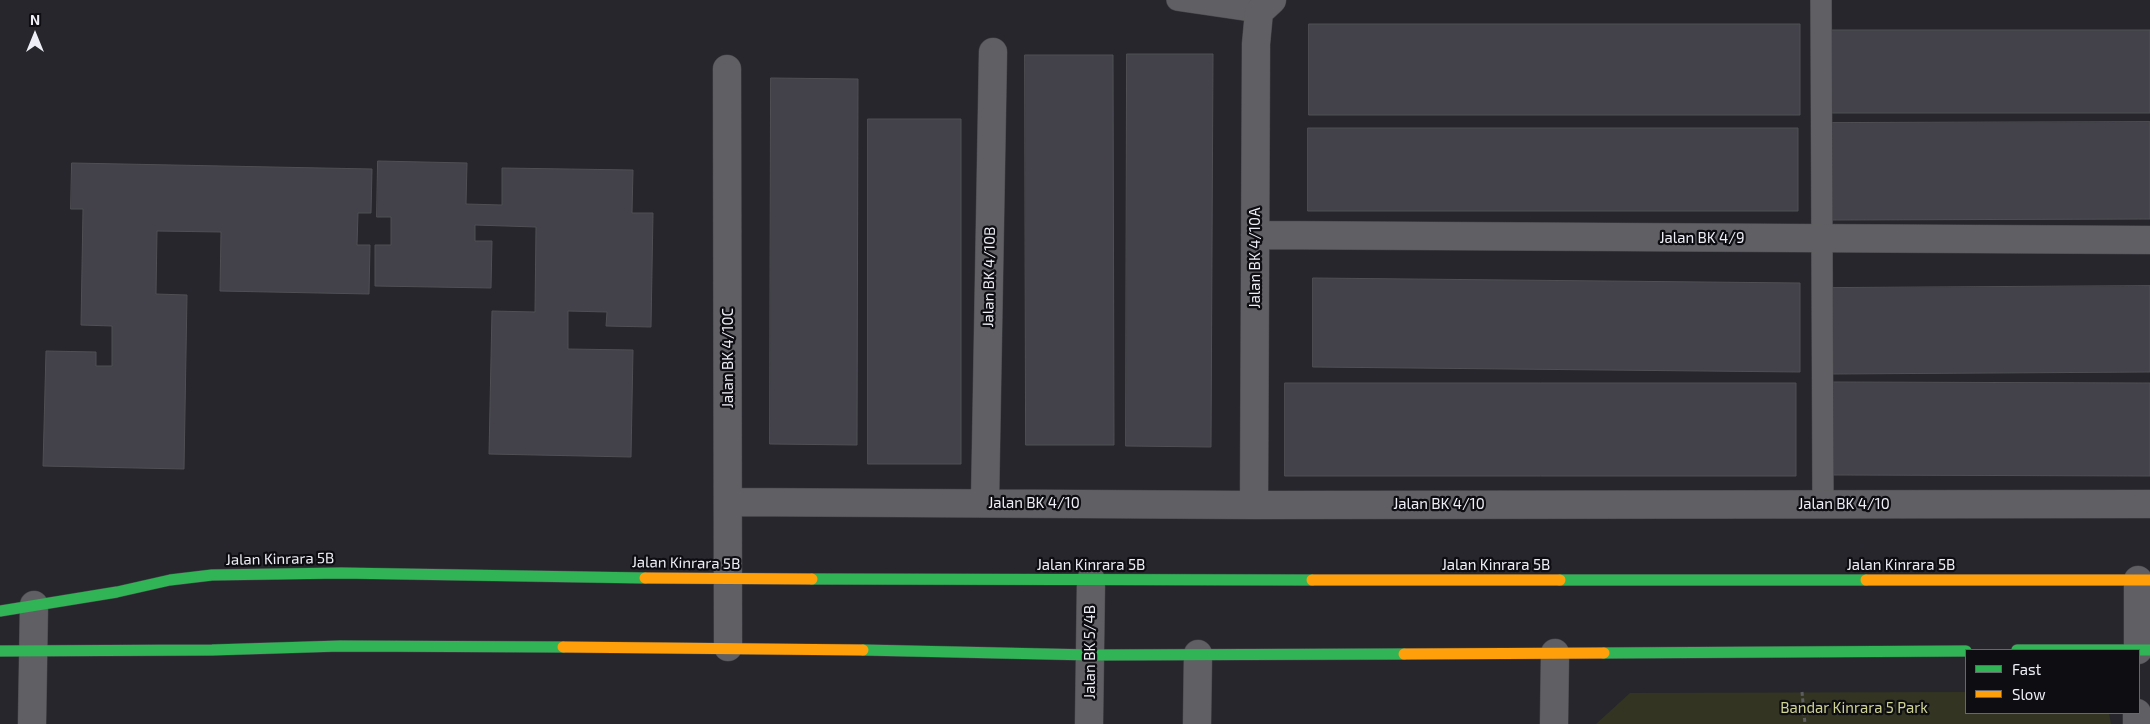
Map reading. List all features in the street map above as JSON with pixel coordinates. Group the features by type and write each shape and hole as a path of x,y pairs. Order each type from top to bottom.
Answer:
{"street":[{"name":"Jalan BK 4/10A","path":"1254,505 1256,44 1266,6"},
{"name":"Jalan BK 4/10B","path":"985,502 993,52"},
{"name":"Jalan BK 4/10C","path":"728,69 728,647"},
{"name":"Jalan BK 4/9","path":"1255,235 2150,240"},
{"name":"Jalan BK 4/10","path":"728,502 1254,505 2150,504"},
{"name":"Jalan Kinrara 5B","path":"0,611 117,592 170,580 212,575 340,573 728,579 2144,580"},
{"name":"Jalan BK 5/4B","path":"1090,724 1091,580"},
{"path":"2138,649 2144,580"},
{"path":"32,724 34,605"},
{"path":"0,650 212,650 340,646 728,647 1091,655 1965,650"},
{"path":"1554,724 1556,653"},
{"path":"1197,724 1198,654"}],"lane":[{"path":"1178,0 1266,6"},
{"path":"1821,0 1823,504"}],"path":[{"path":"1802,692 1805,724"}],"green space":[{"name":"Bandar Kinrara 5 Park","path":"1965,692 1965,714 2109,714 2111,724 1596,724 1630,693"}],"building":[{"path":"1309,24 1800,24 1800,115 1309,115"},
{"path":"1830,30 2150,30 2150,113 1830,113"},
{"path":"1127,54 1213,54 1211,447 1126,446"},
{"path":"1025,55 1113,55 1114,445 1026,445"},
{"path":"771,78 858,79 857,445 770,444"},
{"path":"868,119 961,119 961,464 868,464"},
{"path":"2150,122 2150,219 1830,220 1830,123"},
{"path":"1308,128 1798,128 1798,211 1308,211"},
{"path":"378,161 467,163 466,204 502,205 502,168 633,170 632,213 653,213 651,327 606,326 607,312 568,311 568,349 633,350 631,457 489,454 492,311 535,312 536,227 475,225 475,241 492,241 491,288 375,286 375,245 391,245 391,217 377,217"},
{"path":"72,163 372,169 371,213 358,213 357,245 370,245 369,294 220,291 221,232 157,231 156,294 187,295 184,469 43,466 46,351 96,352 96,366 112,366 112,326 81,325 83,209 71,209"},
{"path":"1313,278 1800,283 1800,372 1313,367"},
{"path":"2150,286 2150,372 1833,374 1832,288"},
{"path":"1833,382 2150,383 2150,476 1833,475"},
{"path":"1285,383 1796,383 1796,476 1285,476"}],"traffic: fast":[{"path":"0,611 117,592 170,580 212,575 341,573 645,578"},
{"path":"812,579 1312,580"},
{"path":"1560,580 1866,580"},
{"path":"0,651 212,650 340,646 563,647"},
{"path":"863,650 1091,655 1404,654"},
{"path":"2140,650 2150,650"},
{"path":"1604,653 1965,651"}],"traffic: slow":[{"path":"645,578 812,579"},
{"path":"1312,580 1560,580"},
{"path":"1866,580 2150,580"},
{"path":"563,647 863,650"},
{"path":"1404,654 1604,653"}]}
